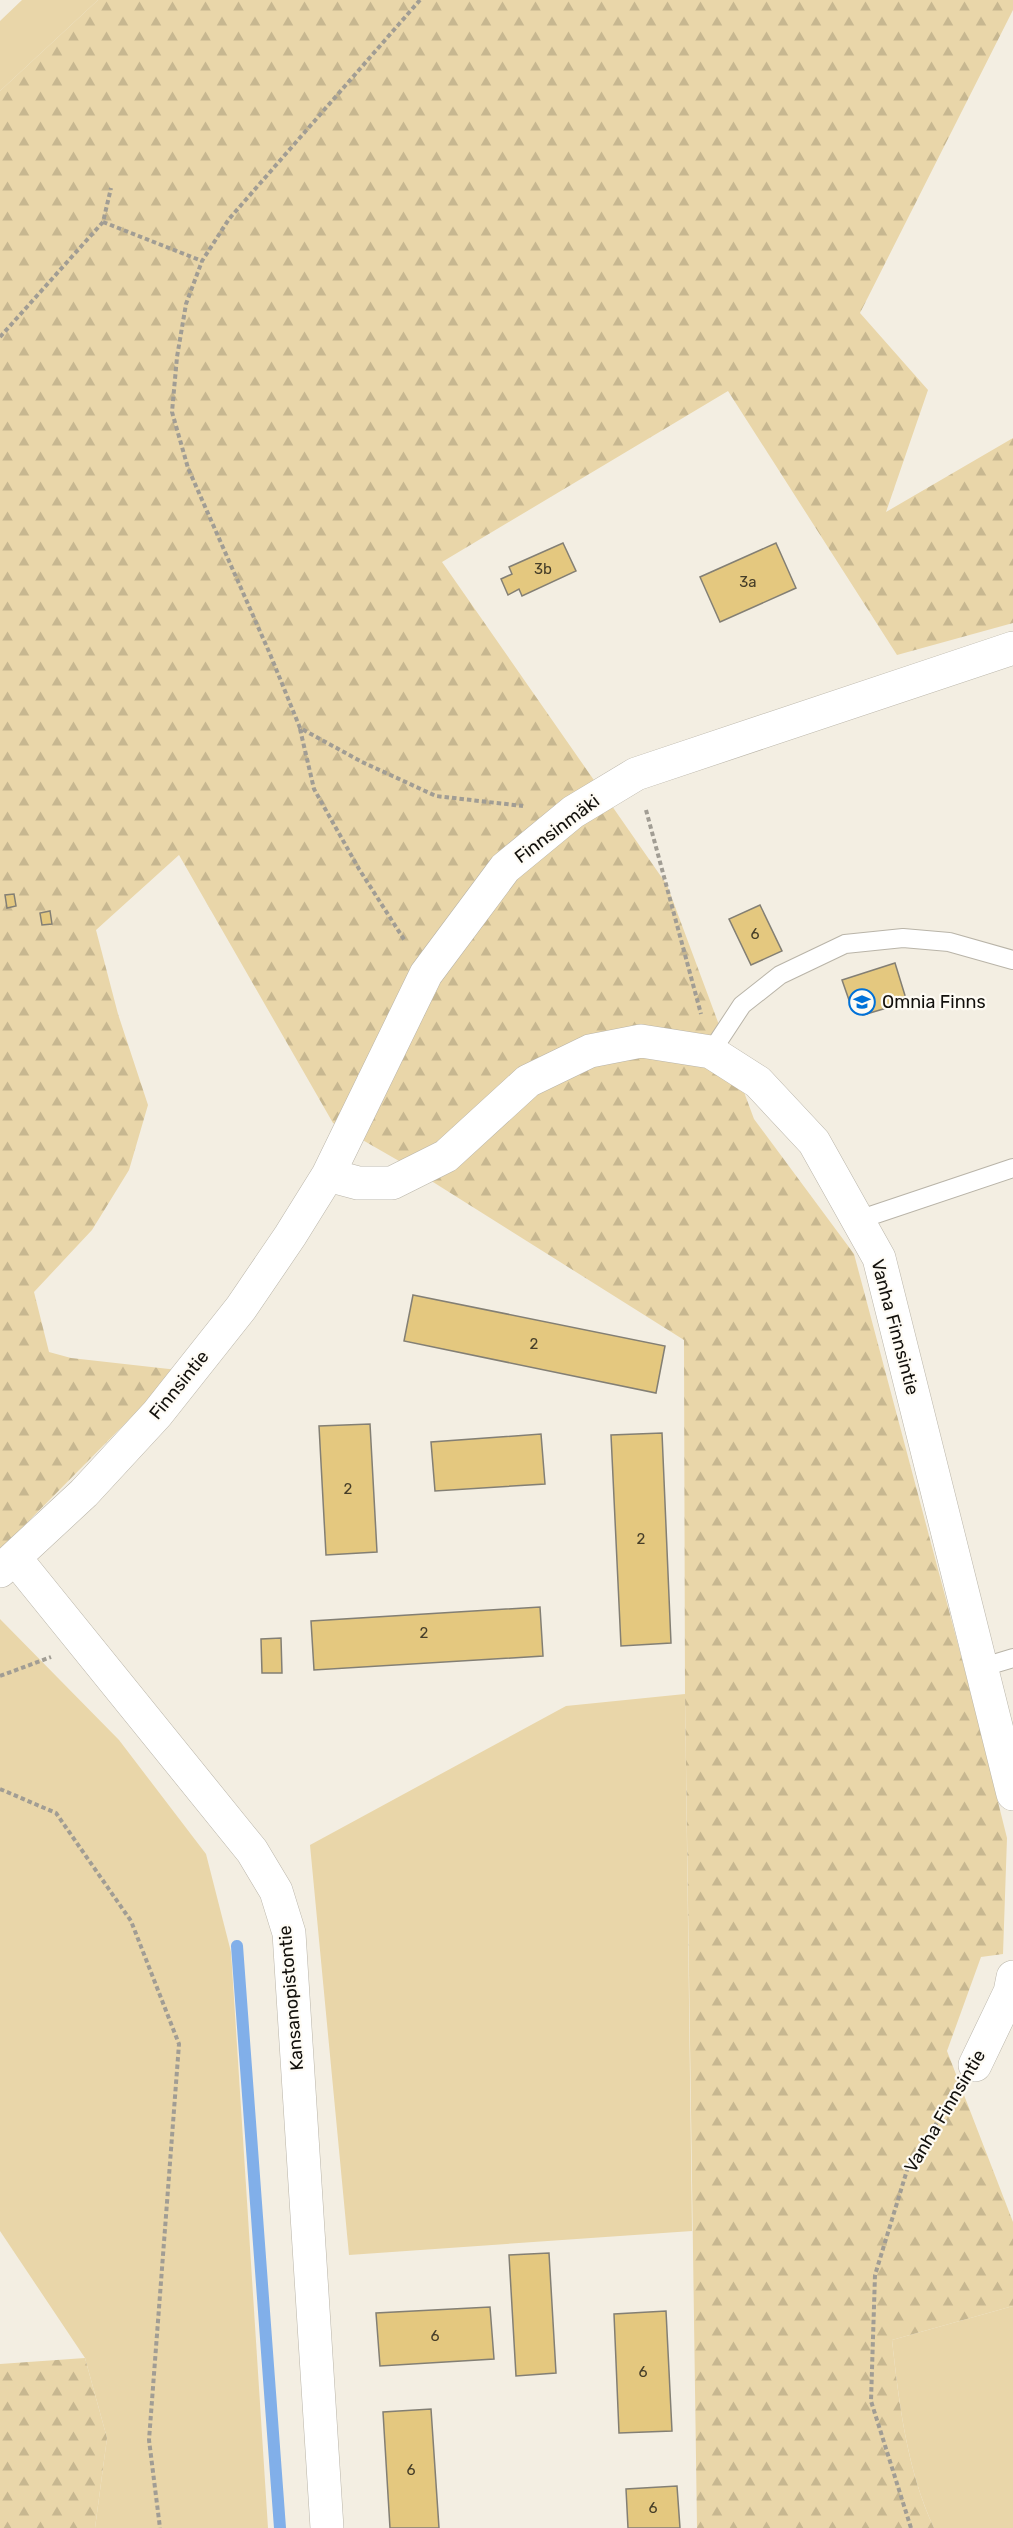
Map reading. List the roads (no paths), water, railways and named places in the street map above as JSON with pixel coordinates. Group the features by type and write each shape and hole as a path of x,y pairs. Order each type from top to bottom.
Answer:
{"street":[{"name":"Finnsinmäki","path":"328,1175 426,974 505,868 573,812 636,774 1013,648"},
{"name":"Vanha Finnsintie","path":"328,1175 358,1183 392,1183 447,1156 528,1081 590,1051 641,1041 711,1052 758,1082 814,1142 879,1258 1013,1794"},
{"name":"Finnsintie","path":"8,1564 84,1493 157,1414 241,1308 328,1175"},
{"name":"Kansanopistontie","path":"8,1564 86,1645 252,1851 276,1891 289,1933 327,2528"},
{"name":"Vanha Finnsintie","path":"975,2064 1012,1989"}],"lane":[{"path":"711,1052 742,1005 780,975 845,944 903,938 949,942 1013,960"},
{"path":"858,1220 1013,1168"},
{"path":"980,1668 1013,1658"}],"waterway":[{"path":"237,1946 280,2528"}],"place":[{"name":"Omnia Finns","path":"862,1002"}]}
